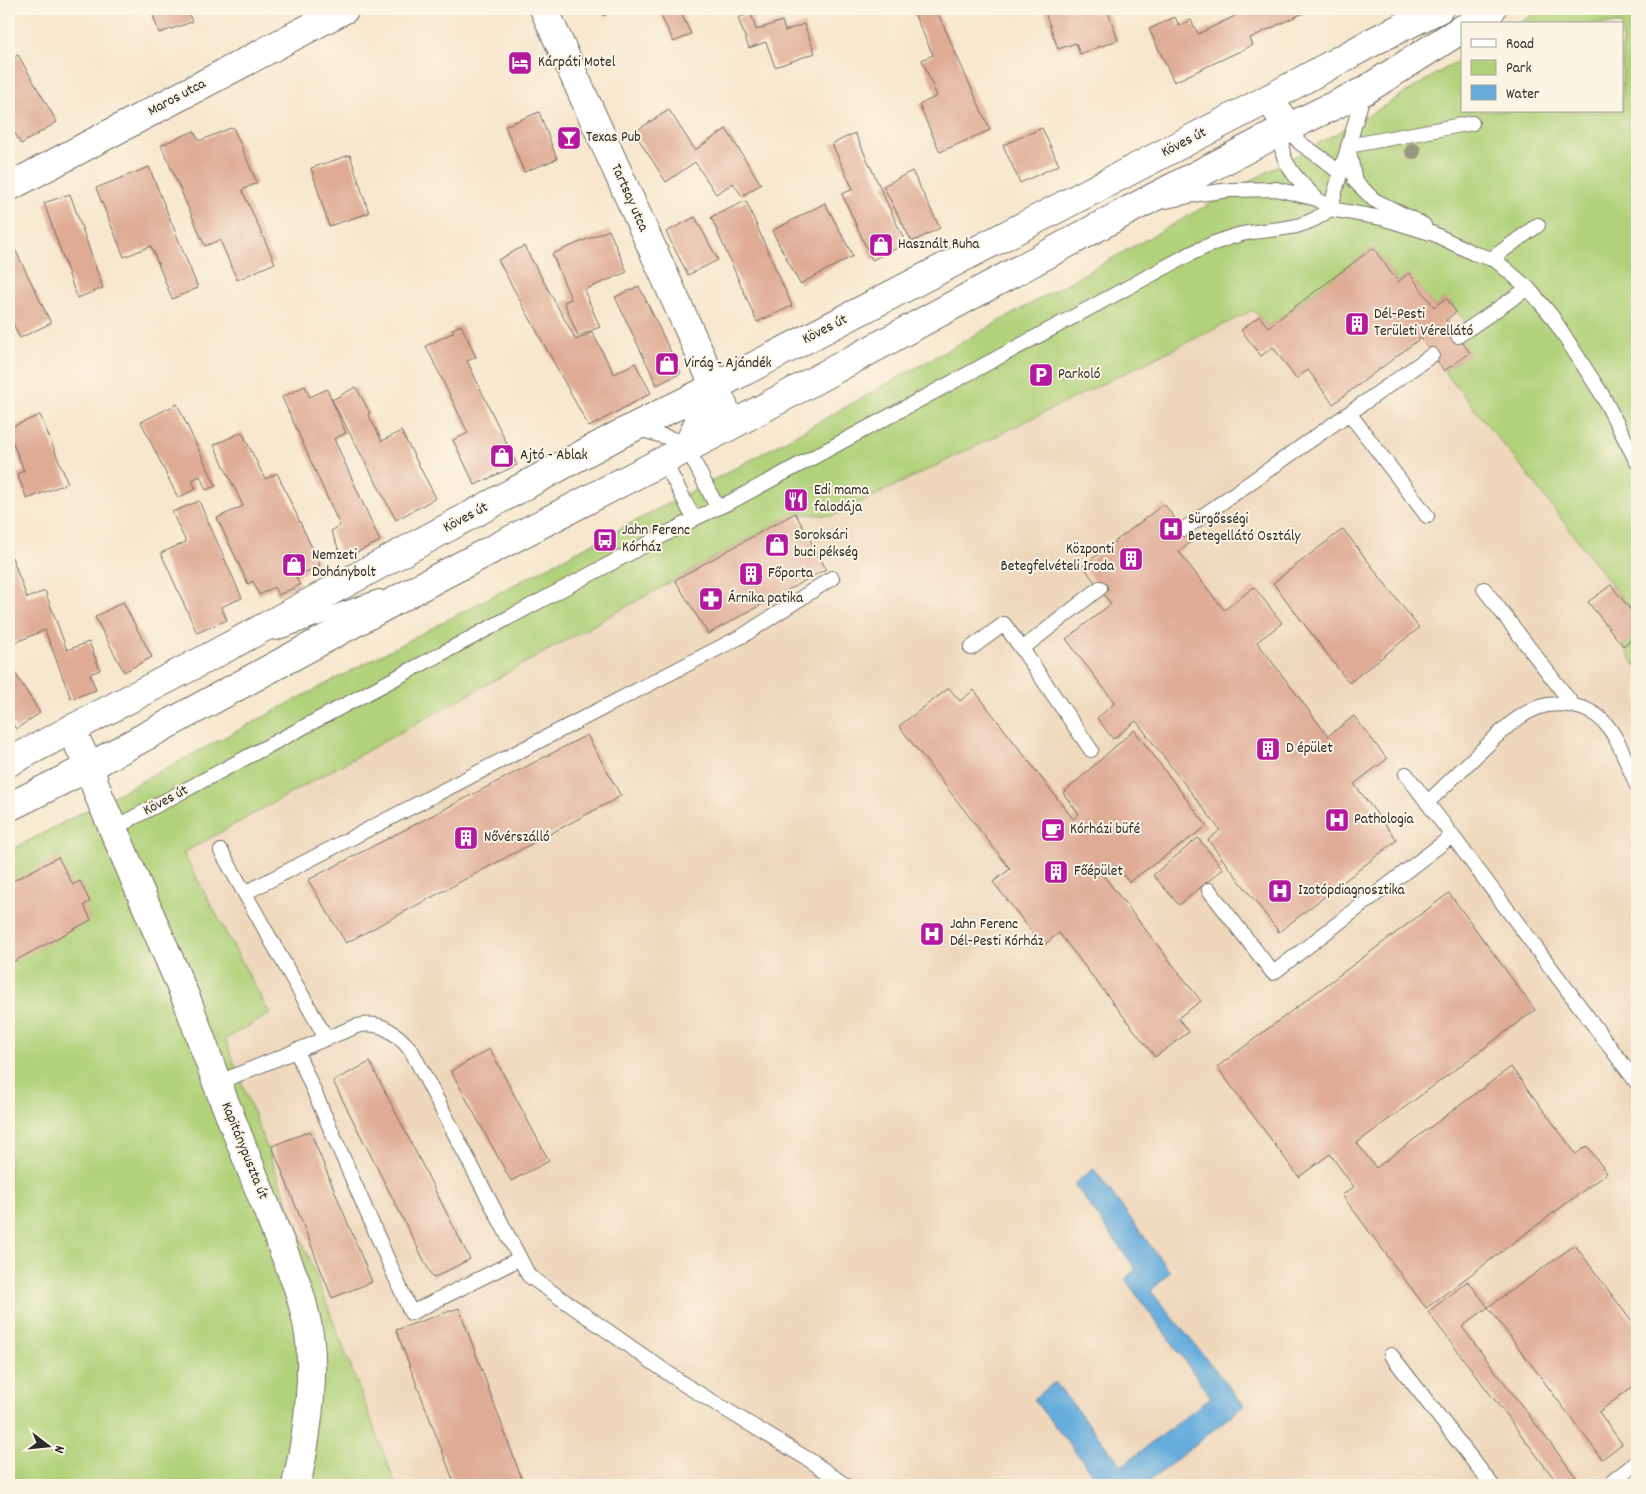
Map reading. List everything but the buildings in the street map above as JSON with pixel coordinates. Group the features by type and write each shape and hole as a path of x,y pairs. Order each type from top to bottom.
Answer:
{"street":[{"name":"Maros utca","path":"9,187 345,9"},
{"name":"Tartsay utca","path":"544,9 732,425"},
{"name":"Köves út","path":"9,762 212,655 633,427 714,387 1270,98 1378,39 1409,16 1439,9"},
{"path":"1475,22 1492,9"},
{"name":"Köves út","path":"9,807 89,767 677,450 732,425 1131,209 1287,128 1364,91 1461,30"},
{"path":"1270,98 1287,128"},
{"path":"677,450 714,387"},
{"name":"Kapitánypuszta út","path":"71,729 89,767 188,1003 217,1083 297,1285 305,1312 311,1370 307,1422 296,1485"}],"lane":[{"path":"1330,209 1364,91"},
{"path":"1348,146 1472,123"},
{"path":"1287,128 1300,143 1340,174"},
{"path":"1287,128 1282,149 1284,156 1296,178 1330,209 1382,218 1434,234 1495,260 1528,288 1550,315 1578,356 1637,462"},
{"path":"1348,146 1355,181 1374,200 1422,223 1434,234"},
{"path":"1131,209 1199,194 1253,189 1276,189 1317,199"},
{"name":"Köves út","path":"114,828 1213,243 1245,234 1288,229 1320,217 1330,209"},
{"path":"1491,259 1538,225"},
{"path":"1458,336 1528,288"},
{"path":"1184,529 1432,355"},
{"path":"1348,414 1427,516"},
{"path":"633,427 677,450 717,507"},
{"path":"677,450 694,519"},
{"name":"Köves út","path":"212,655 439,577"},
{"path":"245,893 744,635 832,578"},
{"path":"1022,649 1100,588"},
{"path":"1484,589 1573,705"},
{"path":"971,648 1004,624 1091,750"},
{"path":"1427,803 1518,718 1538,708 1554,705 1573,705 1596,715 1604,721 1612,732 1637,786"},
{"path":"1406,774 1637,1083"},
{"path":"1209,890 1273,973 1452,836"},
{"path":"221,851 326,1038"},
{"path":"217,1083 357,1026 371,1024 388,1029 411,1050 529,1276 685,1385 845,1485"},
{"path":"296,1050 411,1313 519,1259"},
{"path":"1391,1355 1492,1485"},
{"path":"1614,1480 1637,1462"}],"shaded area":[{"name":"Jahn Ferenc Dél-Pesti Kórház","path":"1373,248 1398,281 1409,273 1434,306 1446,298 1466,323 1470,353 1444,371 1528,475 1637,618 1637,635 1623,646 1637,668 1637,1485 396,1485 225,1039 270,1014 183,853 795,513 833,516 1253,310 1268,327"}],"green space":[{"path":"1542,9 1625,9 1637,35 1637,618 1528,475 1444,371 1470,353 1454,332 1466,322 1446,298 1434,307 1409,273 1398,282 1373,248 1268,327 1253,310 833,516 795,513 183,853 270,1014 225,1039 396,1485 9,1485 9,851 747,462 1371,114 1461,59 1461,112 1624,112 1624,22 1521,22"},
{"path":"1637,635 1637,668 1623,646"}],"water":[{"path":"1094,1169 1170,1272 1151,1291 1244,1405 1145,1485 1102,1485 1033,1399 1055,1382 1122,1466 1211,1397 1125,1279 1136,1269 1074,1184"}],"place":[{"name":"Kárpáti Motel","path":"520,63"},
{"name":"Texas Pub","path":"569,138"},
{"name":"Használt Ruha","path":"881,245"},
{"name":"Dél-Pesti Területi Vérellátó","path":"1357,324"},
{"name":"Virág - Ajándék","path":"667,364"},
{"name":"Parkoló","path":"1041,375"},
{"name":"Ajtó - Ablak","path":"502,456"},
{"name":"Edi mama falodája","path":"796,500"},
{"name":"Sürgősségi Betegellátó Osztály","path":"1171,529"},
{"name":"Jahn Ferenc Kórház","path":"605,540"},
{"name":"Soroksári buci pékség","path":"777,545"},
{"name":"Központi Betegfelvételi Iroda","path":"1131,559"},
{"name":"Nemzeti Dohánybolt","path":"294,565"},
{"name":"Főporta","path":"751,574"},
{"name":"Árnika patika","path":"711,599"},
{"name":"D épület","path":"1268,749"},
{"name":"Pathologia","path":"1337,820"},
{"name":"Kórházi büfé","path":"1053,830"},
{"name":"Nővérszálló","path":"466,838"},
{"name":"Főépület","path":"1056,872"},
{"name":"Izotópdiagnosztika","path":"1280,891"},
{"name":"Jahn Ferenc Dél-Pesti Kórház","path":"932,934"}]}
